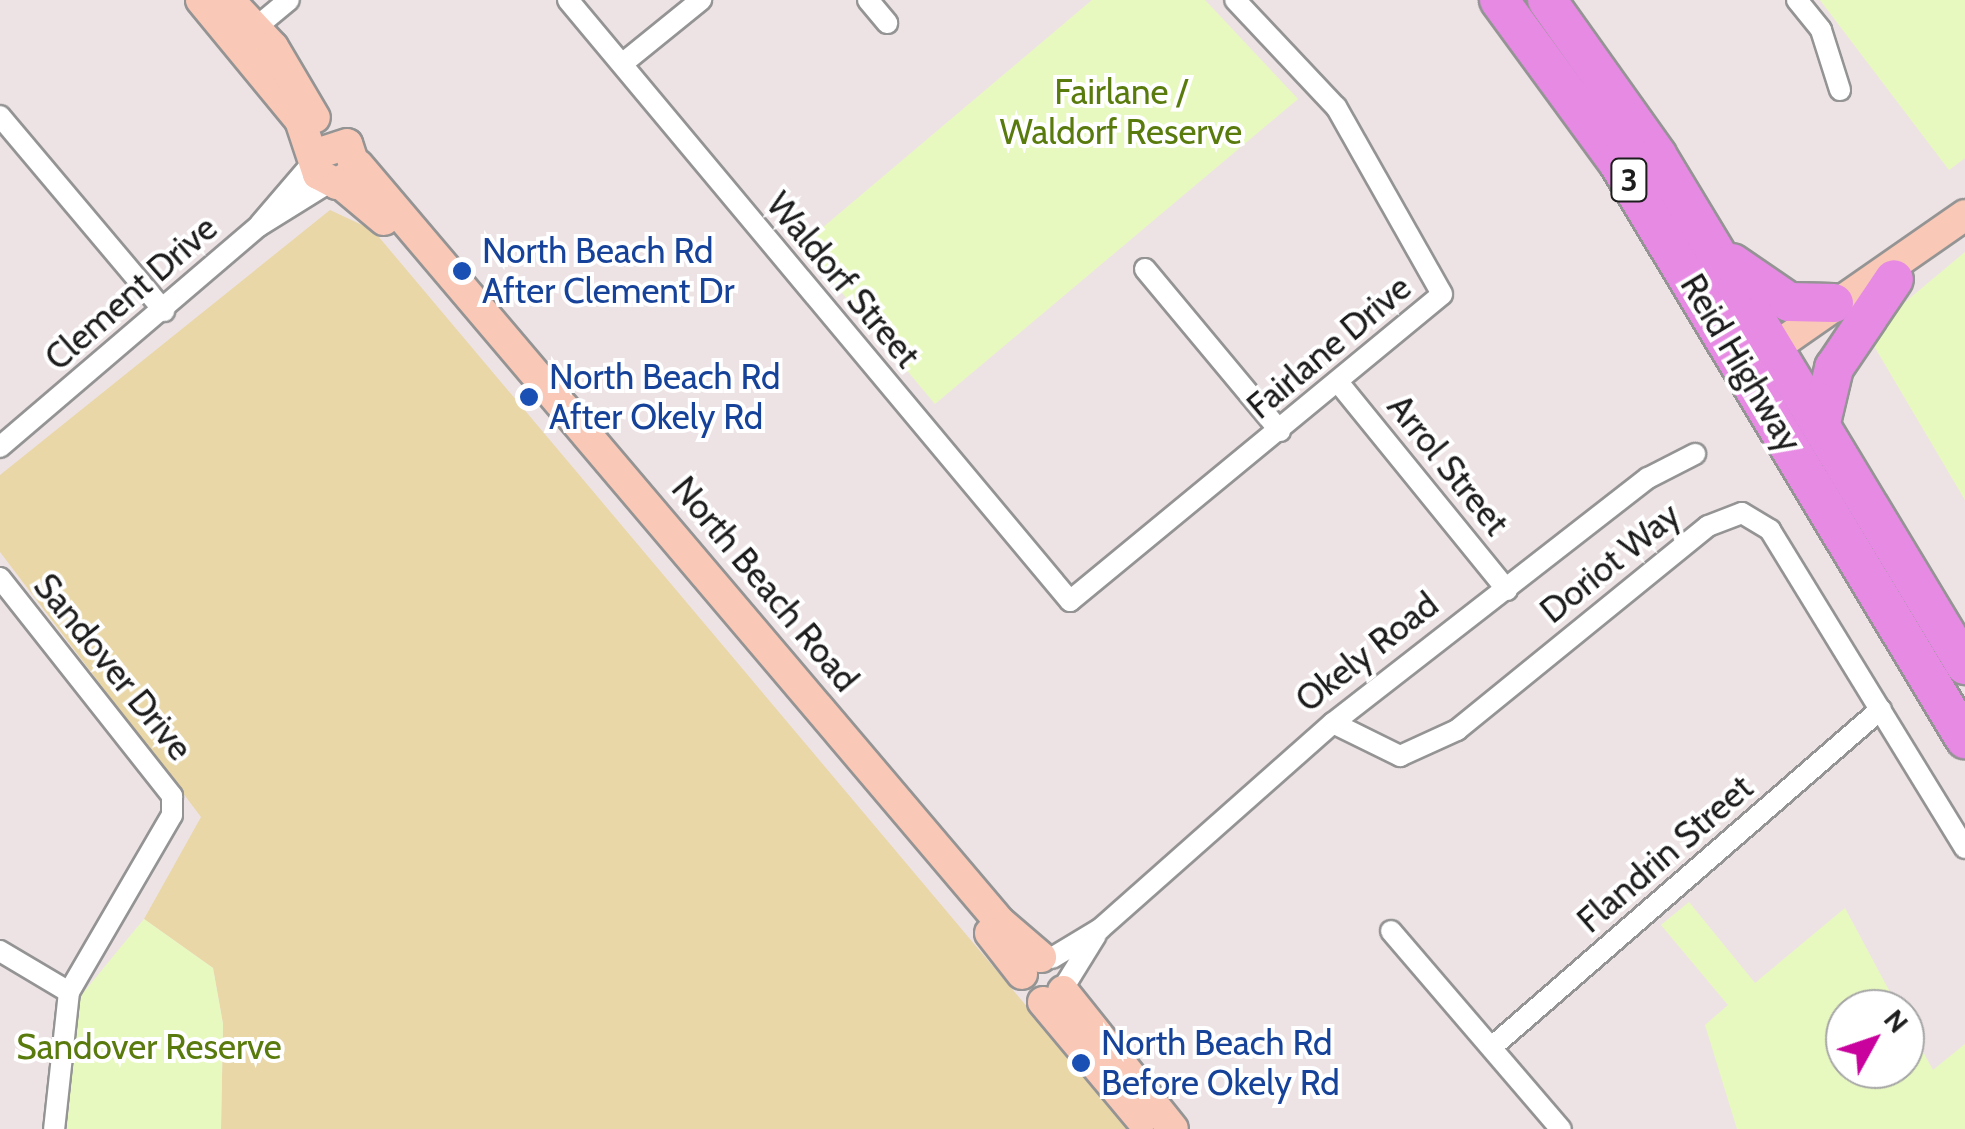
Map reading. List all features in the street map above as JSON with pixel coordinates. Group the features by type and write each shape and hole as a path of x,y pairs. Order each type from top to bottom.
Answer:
{"highway":[{"name":"Reid Highway","path":"1498,0 1592,124 1751,378 1965,739"},
{"name":"Reid Highway","path":"1547,0 1718,253 1965,665"},
{"path":"1718,253 1789,302 1834,303"},
{"path":"1821,422 1834,368 1905,266"}],"main road":[{"name":"North Beach Road","path":"201,0 247,36"},
{"name":"North Beach Road","path":"229,0 247,36 333,165 1048,977 1172,1129"},
{"path":"1751,378 1905,266 1965,215"},
{"path":"1781,355 1834,303 1905,266"},
{"name":"North Beach Road","path":"1048,977 1150,1129"}],"street":[{"path":"247,36 289,0"},
{"name":"Waldorf Street","path":"568,0 1070,601"},
{"path":"622,64 701,0"},
{"path":"868,0 887,23"},
{"name":"Fairlane Drive","path":"1070,601 1442,294 1336,107 1235,0"},
{"path":"1797,0 1820,30 1840,90"},
{"path":"3,125 164,310"},
{"name":"Clement Drive","path":"0,447 333,165"},
{"path":"1145,270 1280,431"},
{"name":"Arrol Street","path":"1338,382 1507,590"},
{"name":"Okely Road","path":"1048,977 1333,723 1648,478 1695,454"},
{"name":"Doriot Way","path":"1333,723 1400,756 1458,730 1708,526 1742,514 1770,530 1965,848"},
{"name":"Sandover Drive","path":"0,578 172,796 172,814 69,992 54,1129"},
{"name":"Flandrin Street","path":"1492,1047 1881,710"},
{"path":"1391,930 1562,1129"},
{"path":"0,951 69,992"}],"shaded area":[{"path":"330,210 373,230 1130,1129 221,1129 223,1024 213,968 144,919 201,817 0,552 0,475"}],"green space":[{"name":"Fairlane / Waldorf Reserve","path":"1092,0 1205,0 1298,99 935,404 802,245"},
{"path":"1820,0 1965,0 1965,158 1949,170"},
{"path":"1965,252 1965,500 1867,334"},
{"path":"1689,902 1755,983 1845,908 1888,989 1825,989 1825,1089 1925,1089 1925,1055 1933,1070 1965,1044 1965,1129 1737,1129 1705,1025 1728,1005 1661,925"},
{"name":"Sandover Reserve","path":"144,919 213,968 223,1024 221,1129 67,1129 78,999"}],"place":[{"name":"North Beach Rd After Clement Dr","path":"462,271"},
{"name":"North Beach Rd After Okely Rd","path":"529,397"},
{"name":"North Beach Rd Before Okely Rd","path":"1081,1063"}]}
